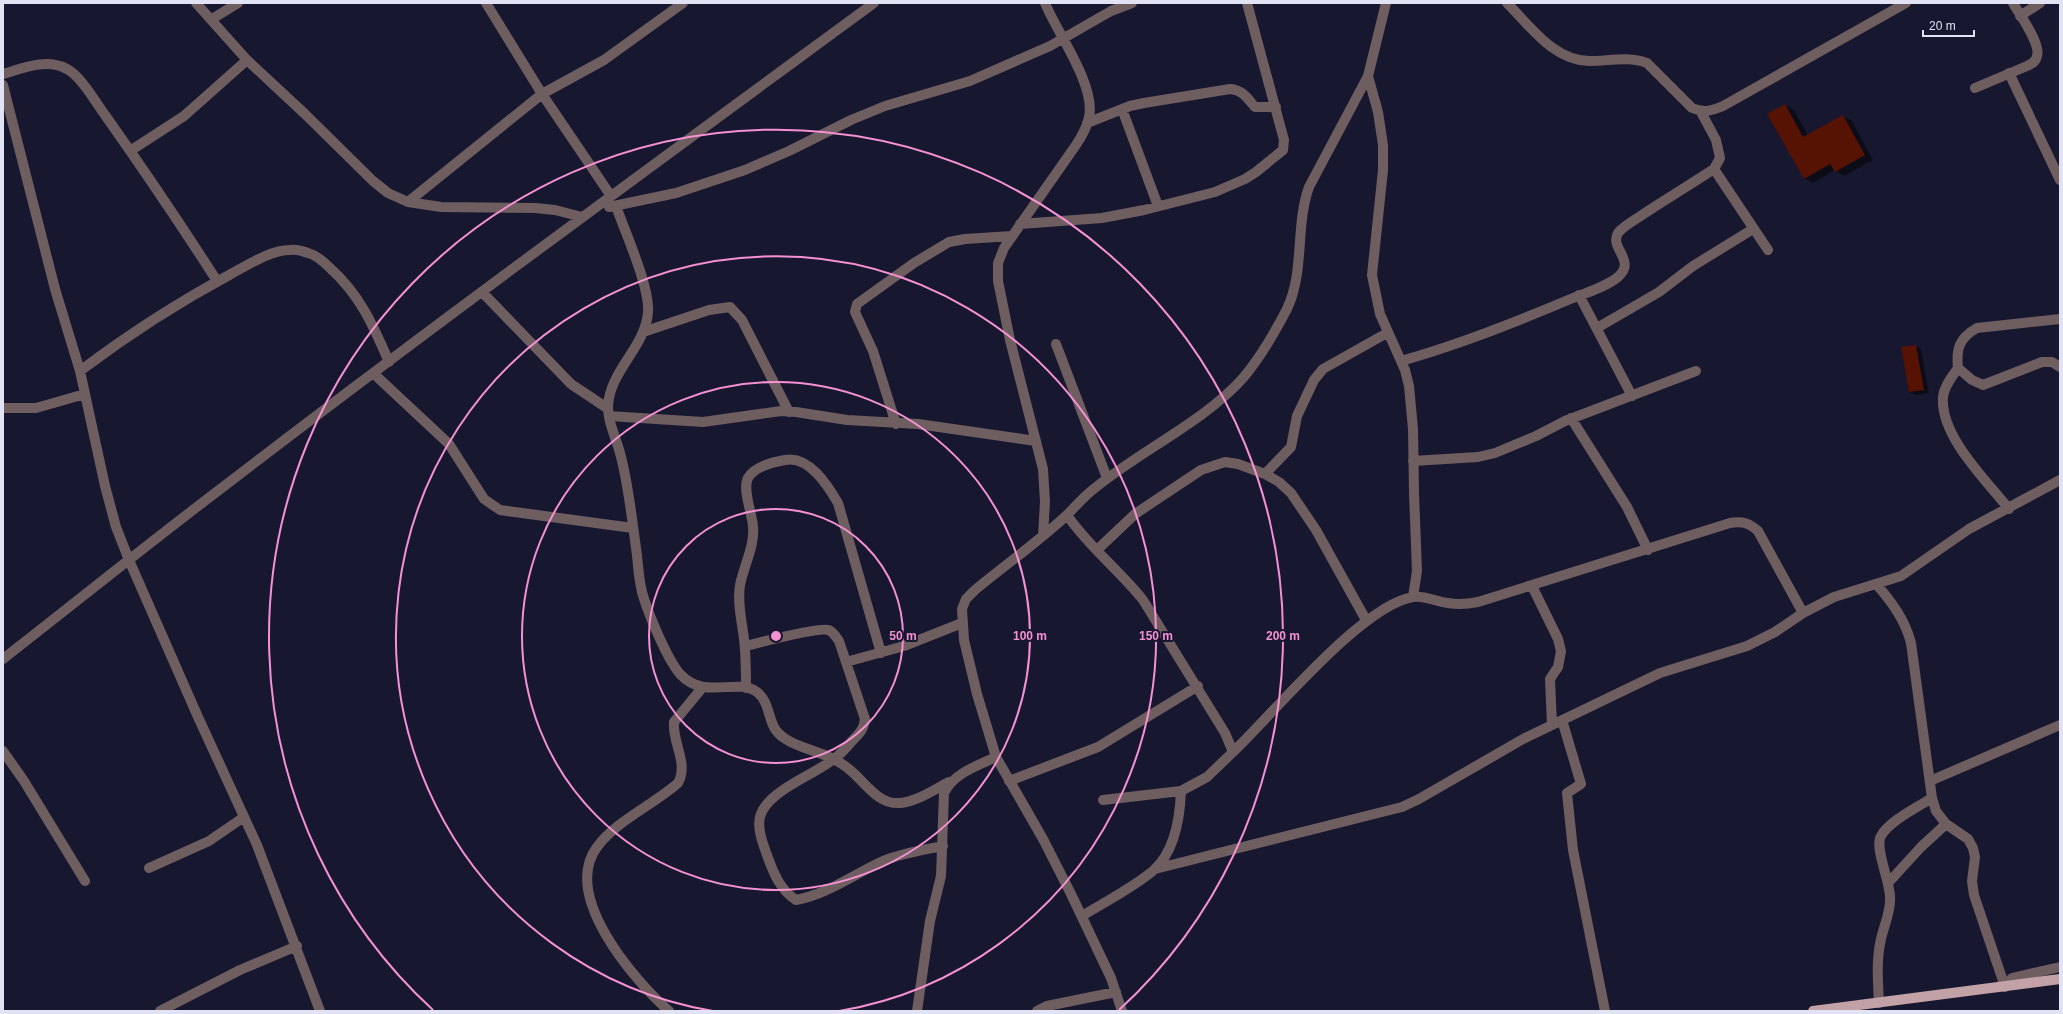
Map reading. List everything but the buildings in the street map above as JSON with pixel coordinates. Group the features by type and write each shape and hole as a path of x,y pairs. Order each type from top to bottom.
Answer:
{"main road":[{"path":"1812,1011 2060,979"}],"street":[{"path":"196,3 212,19 247,60 305,114 373,181 388,193 408,202 441,208 535,208 555,210 582,217"},
{"path":"212,19 238,3"},
{"path":"486,3 542,94 611,196"},
{"path":"408,202 542,94 604,60 683,3"},
{"path":"1043,535 1044,482 1036,441 1005,320 998,280 998,263 1004,248 1020,224 1069,157 1087,123 1090,106 1088,93 1045,3"},
{"path":"594,208 616,206 676,193 724,178 790,151 851,120 885,106 970,81 1064,40 1111,11 1132,3"},
{"path":"1020,224 1102,218 1215,192 1232,186 1245,179 1274,158 1282,150 1284,140 1247,3"},
{"path":"1122,1011 1116,992 1082,916 1043,839 996,757 977,694 964,640 962,609 966,599 975,590 1067,515 1094,488 1211,407 1243,378 1258,359 1287,308 1294,288 1301,219 1309,187 1368,76 1386,3"},
{"path":"1507,3 1552,48 1566,57 1590,61 1638,59 1647,63 1692,108 1702,112 1711,111 1723,106 1906,3"},
{"path":"1975,88 2034,62 2037,56 2038,49 2013,3"},
{"path":"2020,16 2040,3"},
{"path":"3,659 129,560 374,373 594,208 872,4"},
{"path":"130,151 172,126 247,60"},
{"path":"3,74 36,64 60,66 68,69 75,75 130,151 218,281"},
{"path":"2009,74 2060,180"},
{"path":"1368,76 1378,112 1383,145 1383,170 1372,275 1377,301 1387,333 1401,362 1409,386 1413,429 1418,571 1414,597"},
{"path":"3,85 55,289 80,371 105,486 116,527 129,560 260,852 297,946 320,1011"},
{"path":"1087,123 1122,109 1144,103 1230,89 1237,90 1242,93 1255,107 1276,107"},
{"path":"1122,109 1158,206"},
{"path":"1401,362 1439,350 1579,295 1608,283 1624,270 1625,263 1616,241 1618,233 1632,222 1714,169 1720,158 1720,151 1702,112"},
{"path":"1714,169 1768,250"},
{"path":"616,206 643,284 647,300 648,313 643,332 614,382 608,412 620,454 633,528 641,588 653,620 671,660 680,674 692,684 702,688 746,688 757,692 762,698 774,728 781,735 834,759 849,768 874,793 886,802 900,803 949,782 996,757"},
{"path":"1597,328 1658,292 1693,266 1753,229"},
{"path":"896,424 873,351 855,312 857,304 914,263 949,242 965,238 1012,236"},
{"path":"80,371 137,329 218,281 275,253 289,250 308,253 322,260 336,273 364,308 389,362"},
{"path":"482,292 571,384 608,412 703,422 789,412 847,420 896,424 918,424 1036,441"},
{"path":"1579,295 1632,396"},
{"path":"643,332 709,310 730,307 742,320 789,412"},
{"path":"2008,509 1957,444 1948,426 1943,397 1946,386 1958,368 1957,354 1959,343 1967,334 1977,328 2060,319"},
{"path":"1265,474 1291,447 1297,416 1314,380 1323,369 1387,333"},
{"path":"1056,344 1107,478"},
{"path":"1958,368 1972,380 1983,385 2042,362 2052,362 2060,367"},
{"path":"1414,461 1478,457 1495,453 1522,443 1571,418 1696,371"},
{"path":"374,373 449,444 476,488 491,505 500,510 633,528"},
{"path":"3,408 36,408 85,394"},
{"path":"1571,418 1627,507 1648,550"},
{"path":"746,688 745,646 740,584 753,540 753,525 746,487 747,478 754,471 771,463 786,459 796,460 805,464 827,486 838,504 881,653"},
{"path":"1097,550 1135,514 1201,470 1212,465 1225,462 1238,464 1265,474 1280,482 1303,509 1366,620"},
{"path":"1082,916 1155,869 1402,806 1419,799 1484,760 1562,720 1660,673 1732,652 1759,641 1803,613 1834,597 1901,576 1969,529 2060,480"},
{"path":"1067,515 1076,529 1128,582 1143,600 1198,686 1233,752"},
{"path":"1103,800 1181,791 1207,777 1366,620 1401,601 1414,597 1464,605 1478,602 1648,550 1730,522 1741,522 1750,524 1758,531 1803,613"},
{"path":"1876,584 1890,599 1908,630 1932,798 1936,811 1946,824 1968,840 1973,848 1975,857 1972,881 1974,895 2005,987"},
{"path":"1532,586 1558,639 1561,650 1558,667 1550,679 1552,725"},
{"path":"846,662 881,653 962,623"},
{"path":"745,646 814,631 827,630 833,633 839,640 866,719 865,726 834,759 779,792 768,801 762,809 759,818 763,844 772,870 788,895 796,900 804,898 834,887 882,862 943,846"},
{"path":"1009,781 1098,747 1198,686"},
{"path":"669,1011 630,972 606,933 590,897 587,868 591,857 604,839 678,783 682,777 683,767 674,738 674,722 702,688"},
{"path":"1562,720 1580,784 1567,793 1572,843 1605,1011"},
{"path":"1930,781 2060,725"},
{"path":"3,751 24,781 85,881"},
{"path":"916,1011 930,921 941,876 944,793 949,782"},
{"path":"1155,869 1173,841 1179,820 1181,791"},
{"path":"1878,1003 1878,963 1881,939 1890,910 1889,882 1878,843 1881,835 1889,826 1932,798"},
{"path":"149,868 209,841 244,817"},
{"path":"1889,882 1946,824"},
{"path":"160,1011 240,970 297,946"},
{"path":"2005,987 2012,978 2060,967"},
{"path":"1037,1011 1047,1006 1116,992"}]}
